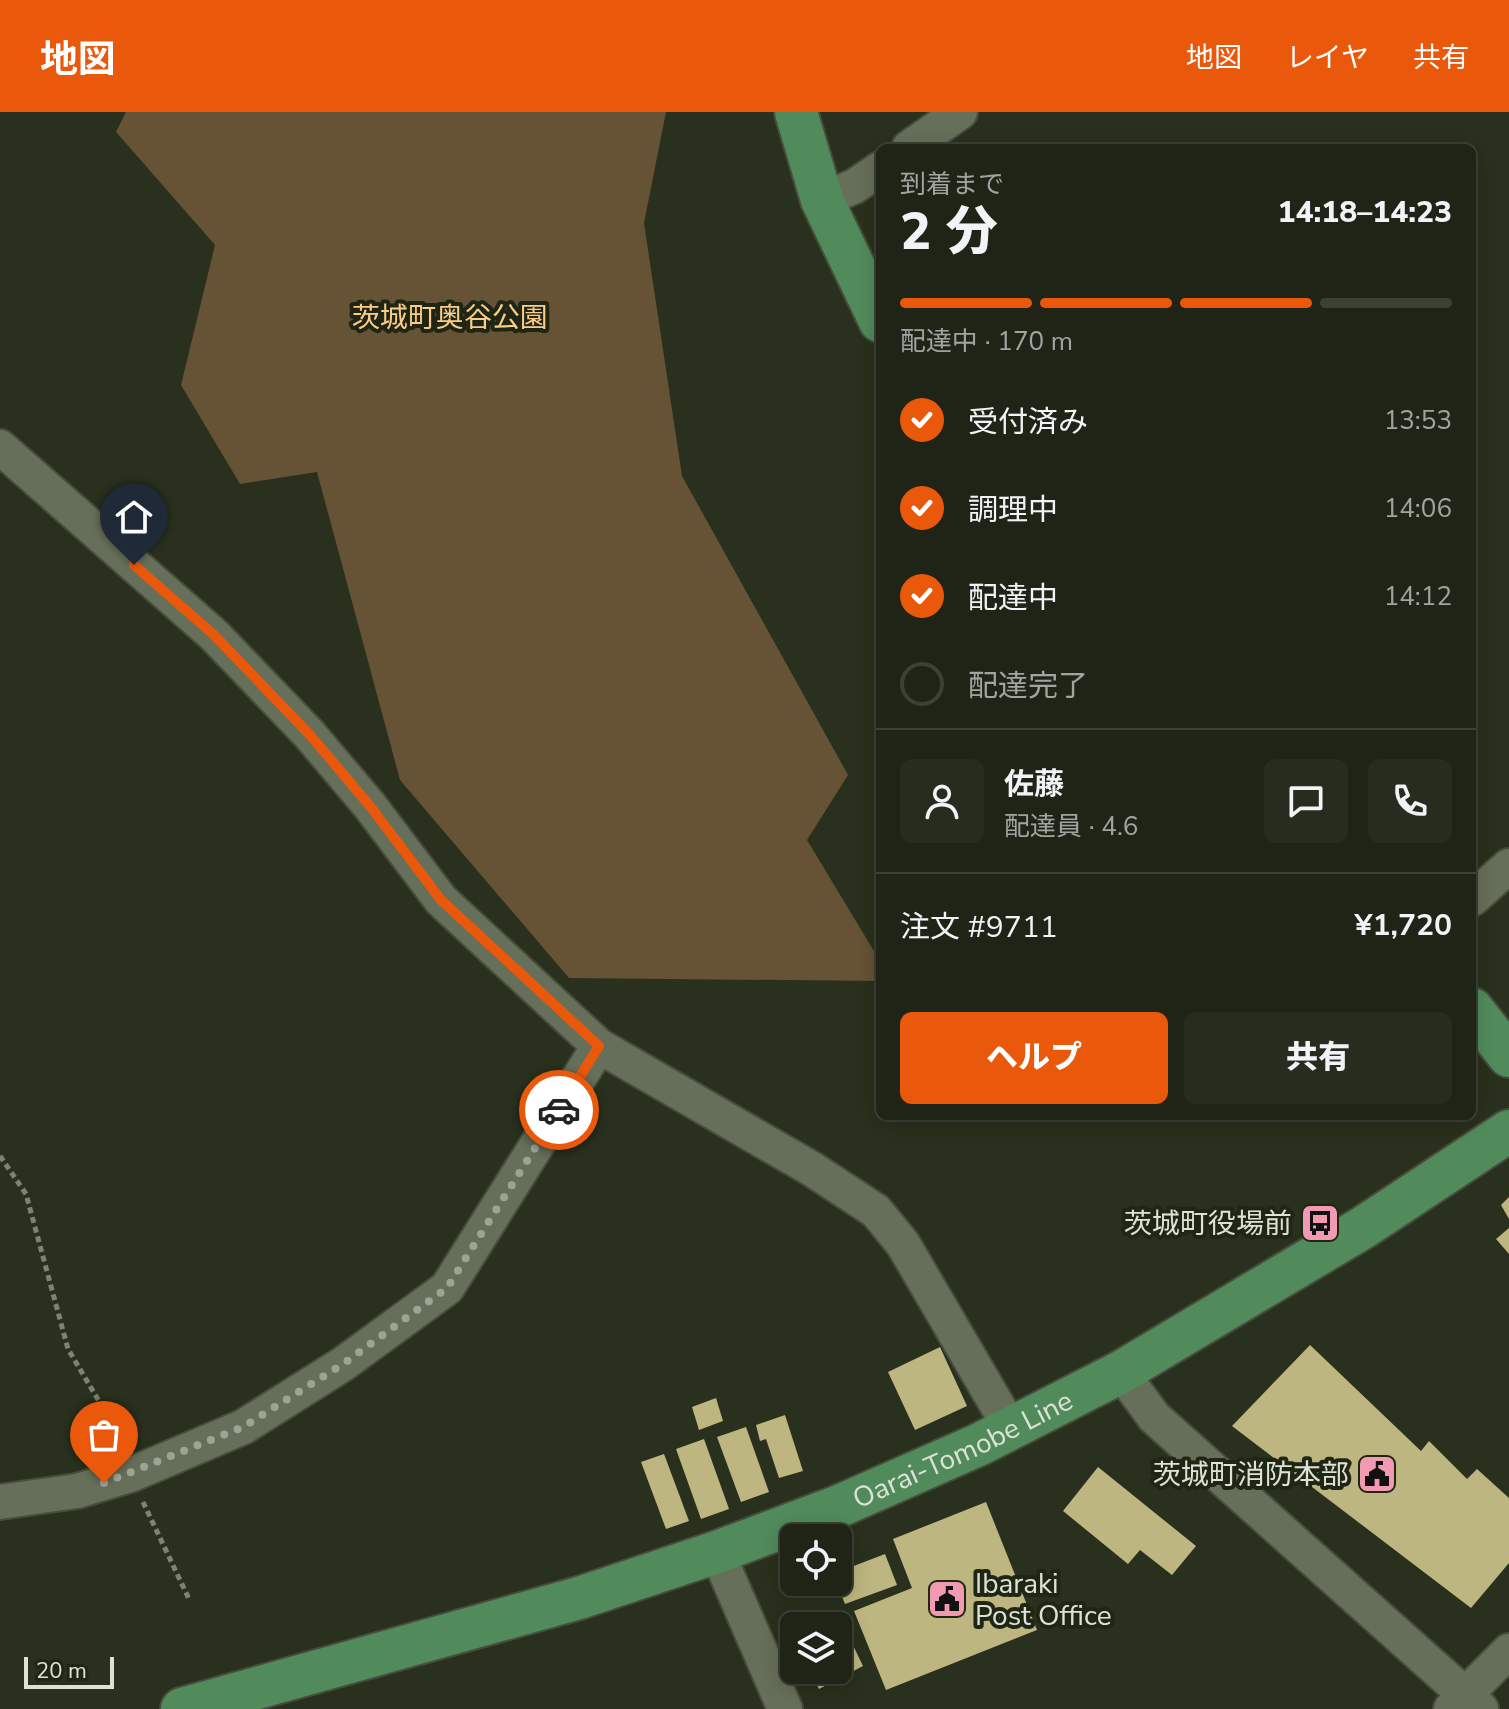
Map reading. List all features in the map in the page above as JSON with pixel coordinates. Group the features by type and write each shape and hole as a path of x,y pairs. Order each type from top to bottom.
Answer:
{"main road":[{"path":"796,112 822,200 876,313"},
{"path":"1476,1014 1509,1056"},
{"name":"Oarai-Tomobe Line","path":"182,1709 579,1598 717,1552 837,1507 1011,1429 1121,1372 1417,1194 1509,1131"}],"street":[{"path":"915,144 960,112"},
{"path":"822,200 855,186 876,172"},
{"path":"0,447 223,645 310,735 370,806 441,900 599,1046 812,1169 876,1211 903,1244 1011,1429"},
{"path":"1476,895 1509,866"},
{"path":"0,1502 77,1491 135,1473 243,1427 343,1364 447,1288 599,1046"},
{"path":"1121,1372 1154,1417 1466,1704 1509,1651"},
{"path":"717,1552 785,1709"}],"path":[{"path":"0,1156 26,1194 68,1349 135,1473 189,1599"}],"green space":[{"name":"茨城町奥谷公園","path":"126,112 666,112 644,223 682,476 848,775 807,840 876,954 876,981 569,978 400,780 317,472 240,484 181,385 215,245 116,132"}],"building":[{"path":"1509,1197 1509,1219 1501,1205"},
{"path":"1509,1228 1509,1254 1496,1239"},
{"name":"茨城町消防本部","path":"1310,1345 1421,1451 1429,1441 1467,1479 1477,1469 1509,1498 1509,1563 1471,1608 1232,1426"},
{"path":"940,1347 967,1406 915,1430 888,1372"},
{"path":"716,1398 723,1421 699,1430 692,1407"},
{"path":"785,1415 803,1471 779,1478 766,1439 760,1441 756,1425"},
{"path":"746,1427 769,1492 741,1502 717,1437"},
{"path":"704,1439 729,1509 701,1519 676,1449"},
{"path":"664,1454 689,1521 666,1529 641,1462"},
{"path":"1098,1467 1196,1546 1172,1575 1140,1550 1128,1564 1063,1511"},
{"path":"986,1502 1037,1630 886,1690 854,1611 912,1588 893,1539"},
{"path":"885,1554 897,1585 845,1604 842,1596 852,1596 852,1567"},
{"path":"852,1643 863,1666 852,1672"}],"way so far":[{"path":"104,1483 243,1427 343,1364 447,1288 559,1110"}],"place":[{"name":"茨城町役場前","path":"1320,1223"},
{"name":"茨城町消防本部","path":"1377,1474"},
{"name":"Ibaraki Post Office","path":"947,1599"}],"route":[{"path":"134,565 214,635 310,735 370,806 441,900 599,1046 559,1110"}]}
